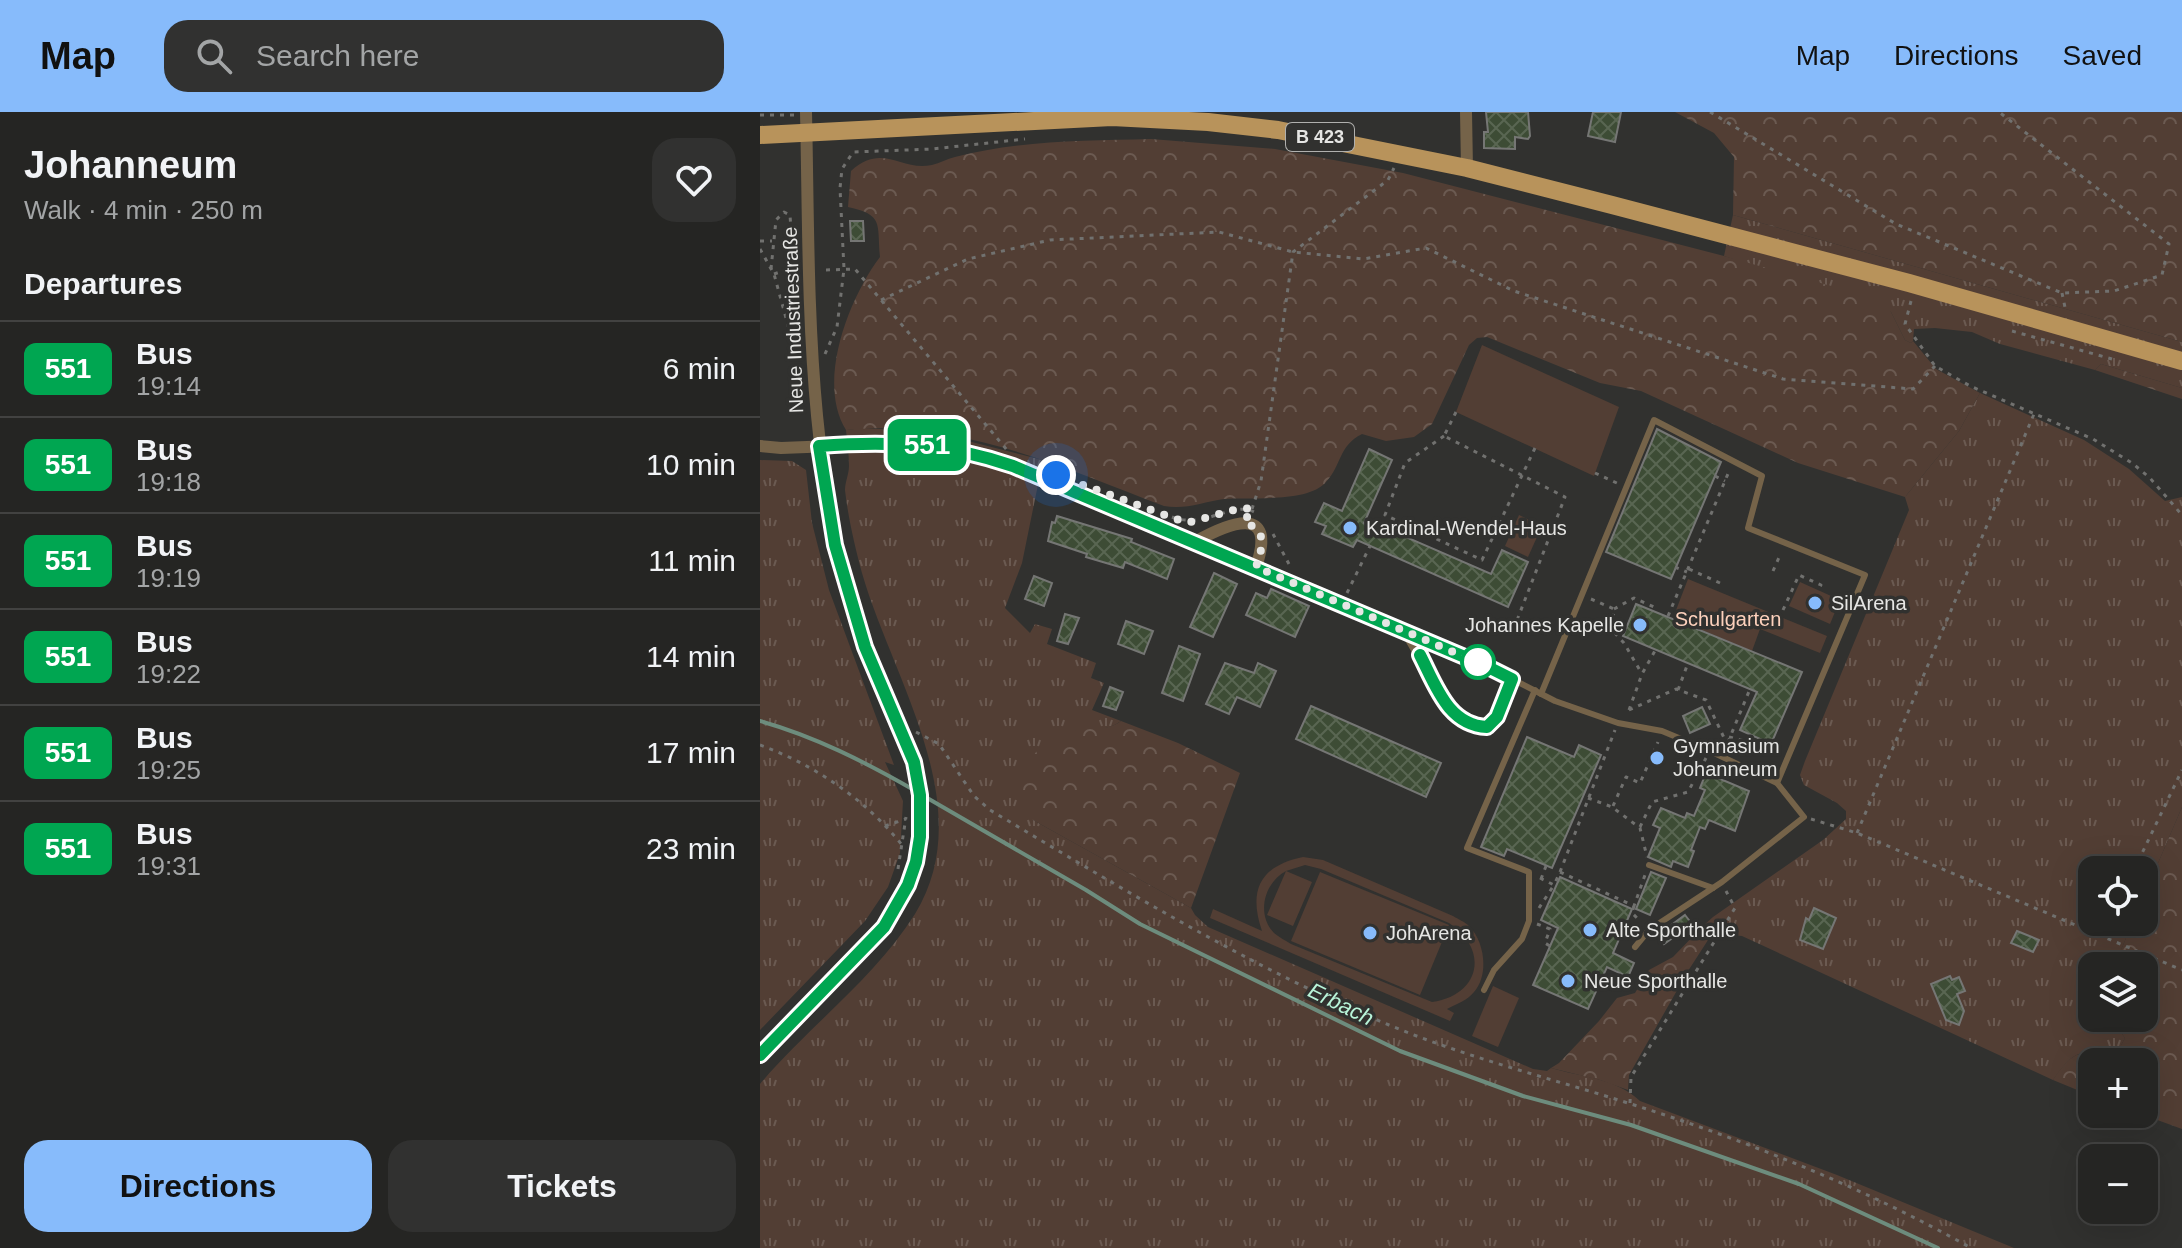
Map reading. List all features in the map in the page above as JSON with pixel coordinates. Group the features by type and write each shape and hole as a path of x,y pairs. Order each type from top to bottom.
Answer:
{"main road":[{"name":"B 423","path":"760,135 807,120 1166,118 1278,130 1467,168 1909,283 2182,361"}],"street":[{"path":"1466,112 1467,168"},
{"name":"Neue Industriestraße","path":"760,1055 868,946 898,906 916,862 921,811 917,775 901,728 865,647 835,545 819,446 813,384 807,120"},
{"path":"760,446 910,443 949,448 1013,466 1256,567 1407,632 1512,679 1497,717 1487,727 1463,722 1444,702 1407,632"},
{"path":"1195,542 1219,529 1244,522 1255,527 1261,535 1262,547 1256,567"}],"lane":[{"path":"1484,990 1494,970 1522,939 1529,921 1529,872 1467,848 1582,595 1654,420 1762,476 1748,528 1865,575 1777,783"},
{"path":"1512,679 1618,723 1662,731 1710,751 1777,783 1804,817 1722,882 1649,930 1635,947"},
{"path":"1649,865 1713,888"}],"path":[{"path":"1710,112 1896,224 2062,293 2114,291 2162,275 2169,244 1999,112"},
{"path":"760,115 807,120"},
{"path":"825,355 837,327 844,269 842,169 853,152 932,149 1025,139"},
{"path":"1244,522 1252,509 1261,481 1293,252 1388,180 1398,153"},
{"path":"771,269 776,220 788,213 793,260 809,260"},
{"path":"881,300 968,259 1050,240 1219,232 1293,252 1363,259 1426,248 1514,291 1783,379 1913,389 1935,366"},
{"path":"760,241 772,241"},
{"path":"760,249 774,274 797,350 799,370"},
{"path":"774,274 792,268"},
{"path":"826,270 855,269 1015,460 1013,466"},
{"path":"1909,283 1912,301 1905,324 1935,366 1970,386 2093,439 2150,478 2182,515"},
{"path":"1456,412 1444,436 1405,463 1385,515 1482,560 1535,448"},
{"path":"1857,833 2034,414"},
{"path":"1444,436 1565,497 1512,633"},
{"path":"1668,616 1733,461"},
{"path":"1595,473 1626,487"},
{"path":"1715,476 1725,481"},
{"path":"1173,517 1187,523 1241,508 1252,509 1262,517"},
{"path":"1270,529 1290,566"},
{"path":"1773,571 1785,543"},
{"path":"1347,593 1370,546"},
{"path":"1675,567 1720,583"},
{"path":"1783,610 1799,575 1821,585 1818,590"},
{"path":"1582,595 1614,609"},
{"path":"1614,609 1634,598 1654,607"},
{"path":"1614,609 1612,630 1642,674"},
{"path":"1656,649 1642,674 1629,710 1678,690 1706,700 1727,744 1750,689"},
{"path":"1678,690 1688,663"},
{"path":"1548,896 1618,723"},
{"path":"901,728 939,744 974,796 990,810 1111,882 1249,958 1388,1024 1471,1056 1630,1103 1749,1146 1915,1216 1971,1248"},
{"path":"1612,807 1626,777 1640,783 1662,731"},
{"path":"1729,737 1748,742"},
{"path":"760,745 812,768 842,788 885,826 903,847"},
{"path":"1649,930 1632,913 1649,865 1640,828 1652,802 1688,792 1710,751"},
{"path":"2141,856 2182,770"},
{"path":"1581,800 1612,807 1640,828"},
{"path":"1804,817 1857,833 2078,925"},
{"path":"885,826 906,819 903,847 894,879"},
{"path":"1541,879 1546,866"},
{"path":"1529,872 1554,885"},
{"path":"1560,872 1635,905"},
{"path":"1630,1103 1631,1077 1735,908 1722,882"},
{"path":"1529,921 1550,929 1545,943 1550,946"},
{"path":"2104,936 2182,970"}],"green space":[{"path":"1675,112 2182,112 2182,342 1733,215 1734,157 1714,133"},
{"path":"1151,139 1275,149 1403,173 1874,298 1891,312 1905,340 1913,341 1936,369 1980,393 1959,431 1905,497 1798,463 1641,391 1600,383 1487,337 1477,338 1469,345 1432,424 1414,437 1386,441 1362,434 1348,444 1326,482 1318,489 1293,496 1164,506 1048,462 969,439 928,431 887,428 846,430 834,388 835,365 840,341 857,295 880,257 878,228 873,217 848,207 851,171 873,159 883,158 921,166 979,151 1028,144"},
{"path":"1733,215 2182,342 2182,388 2101,364 2095,370 2000,344 1972,332 1914,329 1911,343 1905,340 1891,312 1724,256"},
{"path":"1482,345 1619,407 1594,476 1456,412"},
{"path":"2101,364 2182,388 2182,399 2095,370"},
{"path":"1980,393 2084,440 2129,469 2165,501 2182,497 2182,807 2158,863 2158,856 2078,856 2078,936 2127,936 2120,952 2078,952 2078,1032 2120,1032 2125,1038 2120,1048 2078,1048 2078,1055 2053,1080 1742,936 1724,934 1708,940 1702,927 1823,840 1846,819 1846,811 1804,785 1800,775 1909,510 1905,497 1959,431"},
{"path":"846,430 932,432 1043,460 1022,563 1005,608 1030,633 1035,624 1052,629 1047,644 1096,663 1091,678 1104,683 1092,710 1121,721 1105,728 1074,731 1033,820 1191,908 1208,927 1533,1069 1547,1071 1551,1068 1620,1087 1640,1101 1837,1175 2014,1248 760,1248 760,1084 899,938 915,914 933,873 939,830 935,787 924,743 862,573 850,521 845,490 849,466"},
{"path":"760,460 792,461 806,470 812,523 829,590 894,765 885,762 903,801 900,853 888,887 865,921 760,1030"},
{"path":"1519,515 1542,526 1528,557 1505,546"},
{"name":"Schulgarten","path":"1688,579 1827,636 1820,653 1760,629 1752,651 1673,618"},
{"name":"SilArena","path":"1800,582 1840,600 1830,624 1789,606"},
{"path":"1121,721 1178,743 1240,773 1191,908 1033,820 1022,797 1022,774 1042,747 1073,731 1103,728"},
{"path":"2182,807 2182,1129 2158,1120 2158,1048 2120,1048 2125,1038 2120,1032 2158,1032 2158,952 2120,952 2127,936 2158,936 2158,863"},
{"path":"1303,857 1323,860 1453,916 1469,926 1482,949 1483,968 1479,985 1465,1000 1447,1009 1454,1013 1450,1021 1210,918 1213,909 1262,931 1257,892 1267,874 1288,861","holes":["1305,865 1449,923 1470,946 1474,970 1469,981 1448,998 1432,1002 1278,936 1265,917 1268,891 1278,876"]},
{"path":"1286,871 1312,882 1293,926 1267,915"},
{"name":"JohArena","path":"1320,872 1449,925 1420,995 1291,941"},
{"path":"1702,927 1708,940 1629,1075 1628,1090 1551,1068 1599,1021 1617,998 1635,993 1649,970 1673,957"},
{"path":"1493,986 1519,998 1498,1047 1472,1036"},
{"path":"2078,1055 2078,1090 2053,1080"}],"building":[{"path":"1486,112 1528,112 1530,136 1528,139 1515,137 1515,149 1484,148 1484,132 1488,132"},
{"path":"1593,112 1621,112 1615,142 1588,136"},
{"path":"850,221 863,221 864,241 851,241"},
{"path":"1657,429 1721,462 1671,579 1606,552"},
{"name":"Kardinal-Wendel-Haus","path":"1369,449 1392,460 1364,523 1389,533 1390,530 1491,574 1502,550 1528,562 1508,607 1357,540 1353,547 1322,534 1326,526 1315,522 1324,503 1342,511"},
{"path":"1057,516 1132,539 1131,542 1174,559 1167,579 1125,562 1123,568 1086,557 1087,554 1048,541 1052,522 1055,523"},
{"path":"1214,573 1237,584 1213,637 1190,627"},
{"path":"1034,576 1052,583 1044,606 1025,599"},
{"path":"1271,589 1309,606 1295,637 1246,615 1256,593 1267,598"},
{"path":"1636,604 1802,672 1771,744 1740,730 1757,692 1623,636"},
{"path":"1065,614 1079,618 1068,644 1057,641"},
{"path":"1126,621 1153,631 1144,654 1118,644"},
{"path":"1179,646 1200,654 1183,701 1162,693"},
{"path":"1225,663 1254,673 1258,663 1276,671 1260,707 1237,697 1229,714 1206,704"},
{"path":"1110,687 1123,692 1116,710 1103,706"},
{"path":"1311,706 1441,763 1426,797 1296,739"},
{"path":"1702,707 1710,724 1690,733 1683,716"},
{"path":"1527,737 1574,757 1579,745 1601,755 1552,868 1507,849 1504,856 1481,847"},
{"path":"1706,773 1749,791 1735,831 1709,820 1705,829 1700,827 1688,867 1673,861 1671,867 1648,857 1660,828 1653,825 1661,808 1685,818 1687,813 1694,816 1705,790 1700,788"},
{"path":"1651,872 1666,878 1650,915 1636,909"},
{"path":"1560,877 1632,909 1613,953 1634,963 1628,977 1607,967 1588,1009 1533,985 1558,928 1541,920"},
{"path":"1814,908 1836,918 1823,949 1800,940 1806,918 1809,920"},
{"path":"1685,915 1692,924 1664,944 1658,935"},
{"path":"2017,931 2039,940 2033,952 2011,943"},
{"path":"1950,976 1952,980 1959,977 1965,991 1957,994 1964,1011 1959,1025 1946,1020 1931,984"}],"waterway":[{"name":"Erbach","path":"760,721 839,751 914,790"},
{"name":"Erbach","path":"922,795 1140,924 1400,1051 1523,1096 1631,1125 1799,1184 1938,1248"}],"bus line":[{"name":"551","path":"760,1055 884,927 908,885 920,837 920,795 914,762 865,647 835,545 819,446 910,443 949,448 1013,466 1256,567 1512,679 1497,717 1487,727 1463,722 1444,702 1420,655"}],"place":[{"name":"Kardinal-Wendel-Haus","path":"1350,528"},
{"name":"SilArena","path":"1815,603"},
{"name":"Johannes Kapelle","path":"1640,625"},
{"name":"Gymnasium Johanneum","path":"1657,758"},
{"name":"Alte Sporthalle","path":"1590,930"},
{"name":"JohArena","path":"1370,933"},
{"name":"Neue Sporthalle","path":"1568,981"}],"route":[{"path":"1056,475 1187,523 1241,508 1252,509 1244,522 1255,527 1261,535 1262,547 1256,567 1486,666 1478,662"}]}
